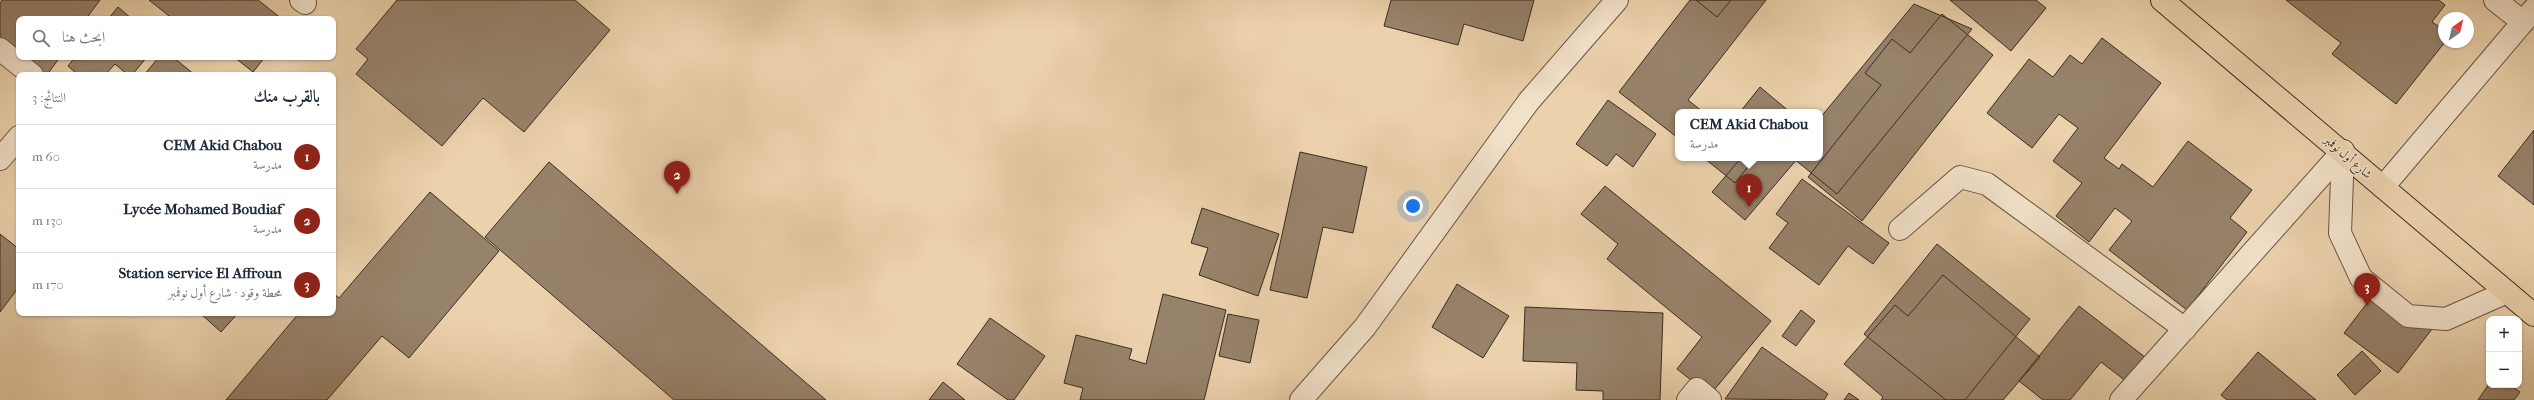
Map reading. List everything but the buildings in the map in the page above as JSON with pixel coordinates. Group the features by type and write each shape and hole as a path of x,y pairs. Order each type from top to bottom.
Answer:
{"main road":[{"name":"شارع أول نوفمبر","path":"2162,0 2343,151 2383,187 2534,315"}],"street":[{"path":"1301,400 1365,327 1529,101 1617,0"},
{"path":"2383,187 2528,16 2495,0"},
{"path":"0,49 28,72"},
{"path":"0,159 16,140"},
{"path":"2343,151 2340,233 2361,278 2408,316 2446,319 2507,292"},
{"path":"2122,400 2343,151"},
{"path":"1900,229 1960,177 1987,184 2185,329"},
{"path":"1688,400 1697,389 1710,400"}],"place":[{"name":"Lycée Mohamed Boudiaf","path":"677,194"},
{"name":"CEM Akid Chabou","path":"1749,207"},
{"name":"Station service El Affroun","path":"2367,306"}]}
